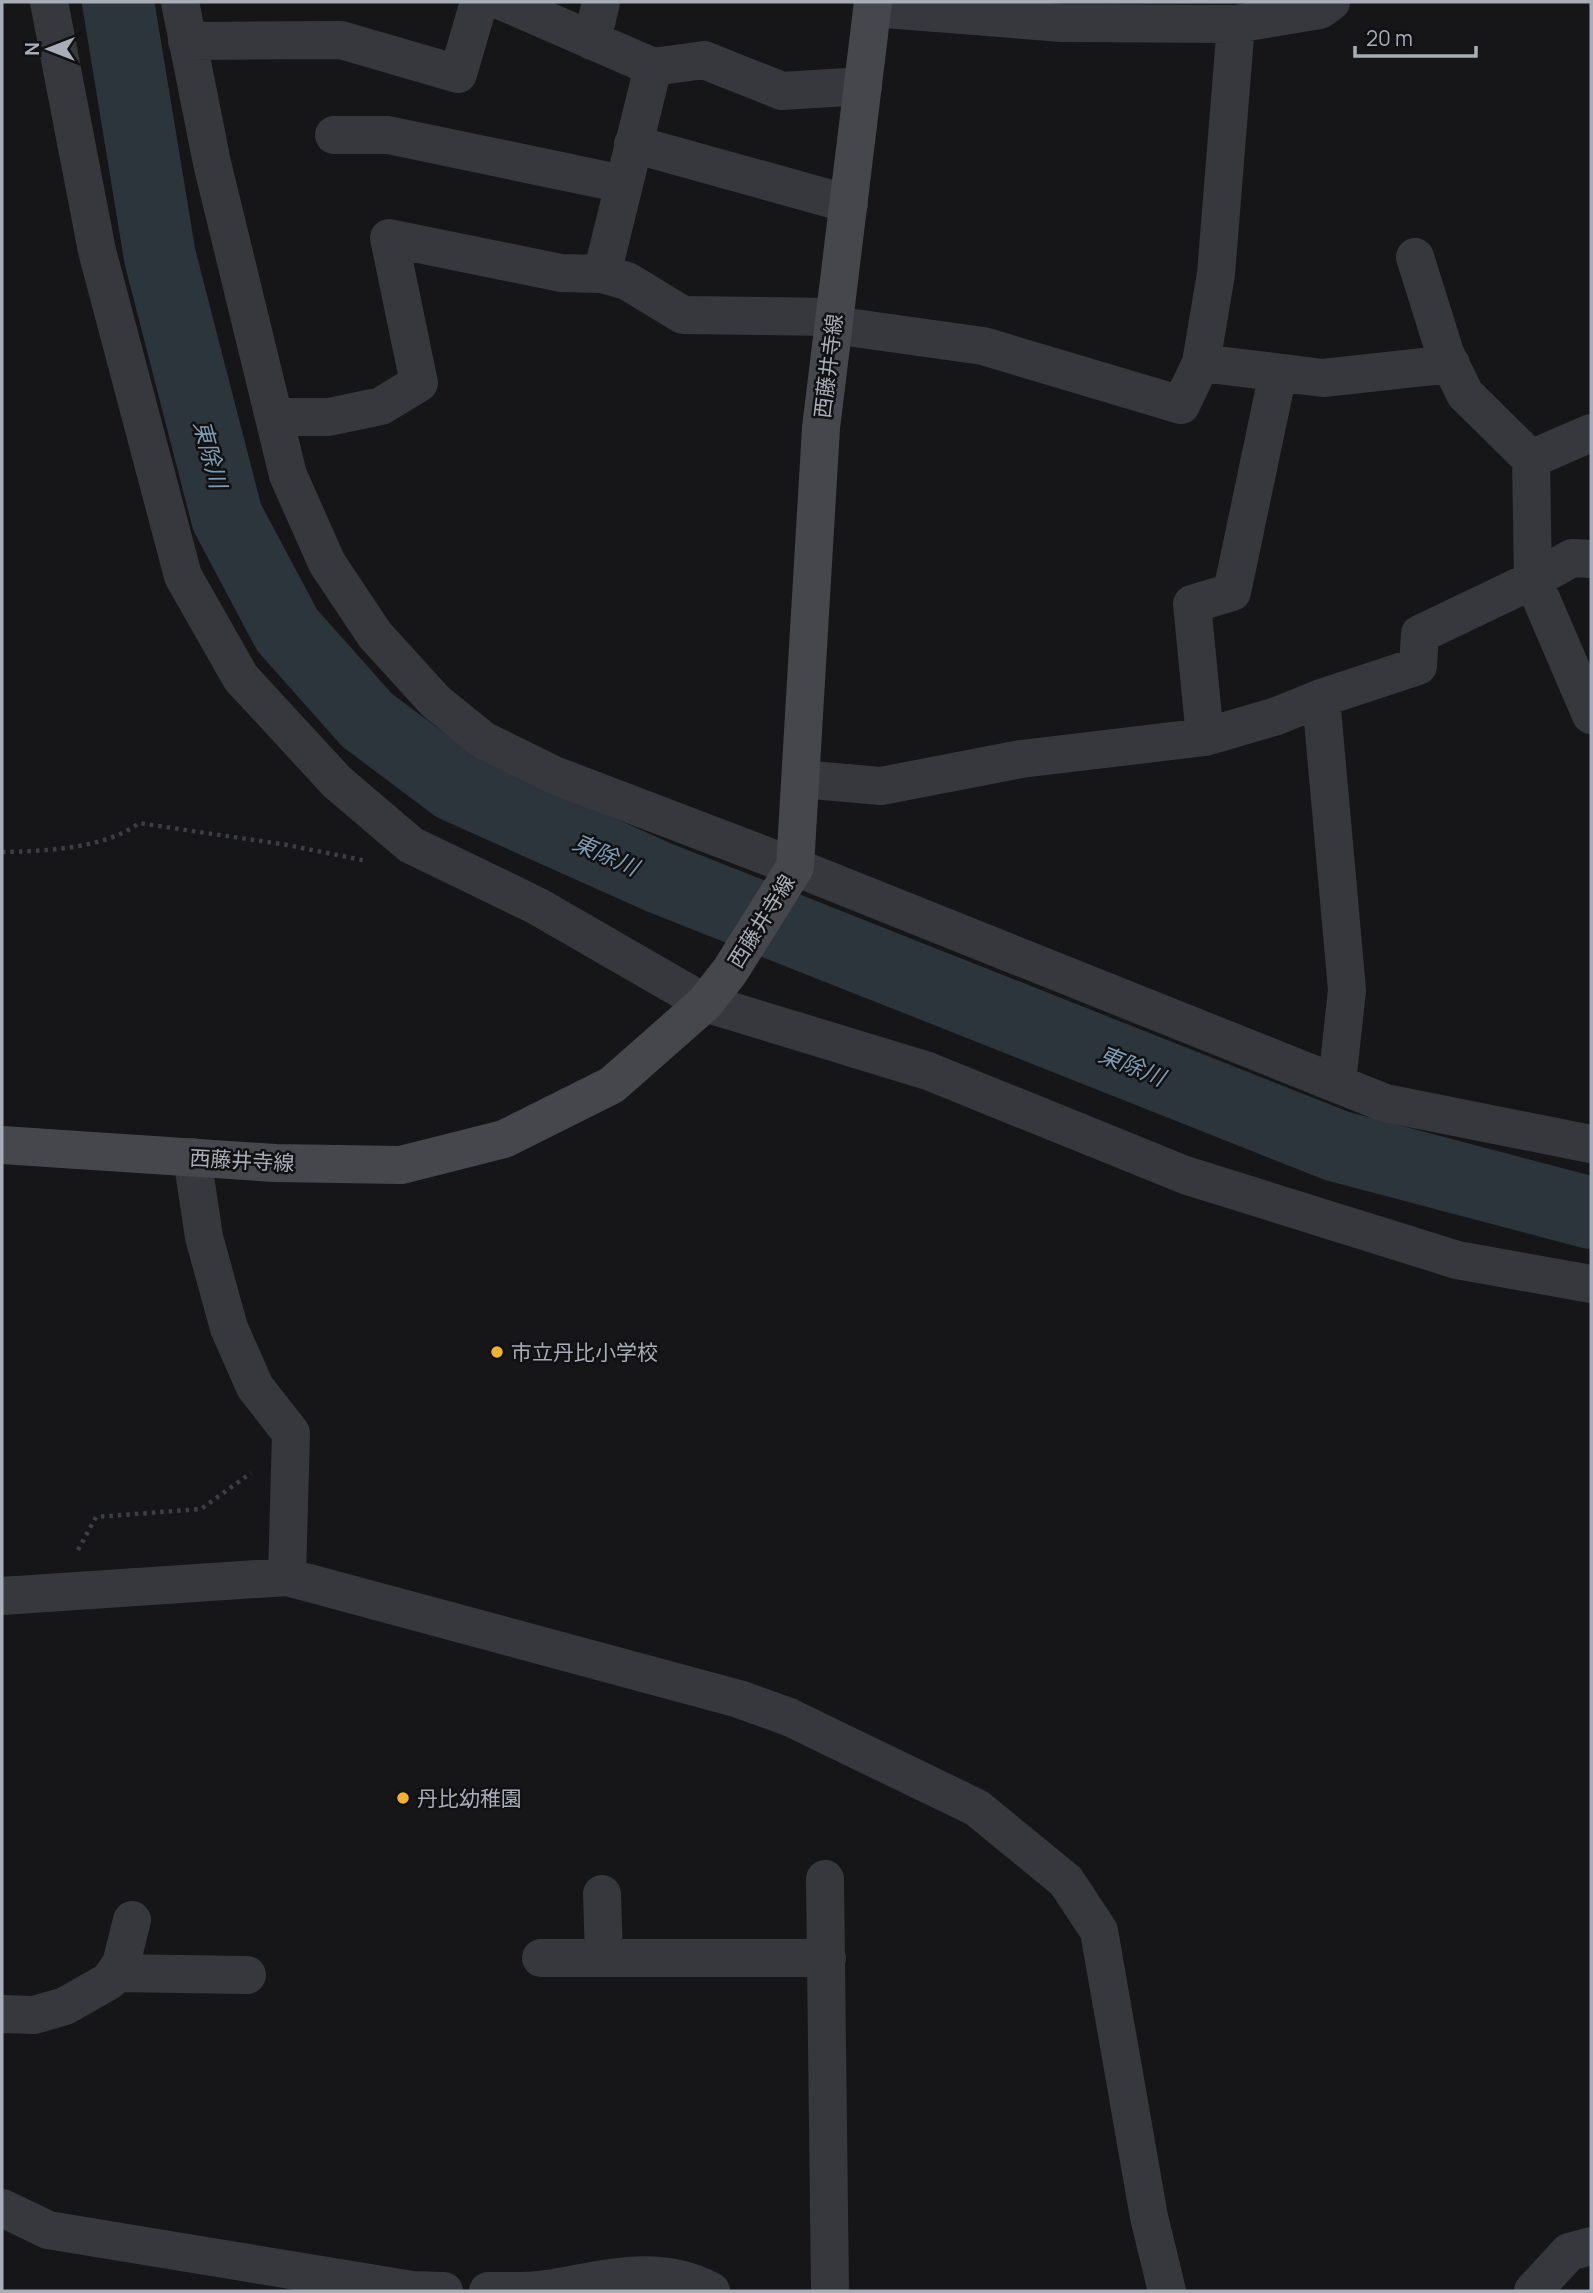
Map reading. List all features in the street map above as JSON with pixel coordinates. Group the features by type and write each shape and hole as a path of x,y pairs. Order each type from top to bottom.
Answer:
{"main road":[{"name":"西藤井寺線","path":"2,1145 275,1163 401,1165 504,1139 612,1085 705,1003 730,971 795,867 821,428 873,5"}],"street":[{"path":"49,2 97,251 183,576 241,678 337,782 411,845 537,906 705,1003 928,1071 1185,1175 1457,1259 1591,1284"},
{"path":"180,2 212,163 288,475 327,564 375,635 436,702 483,740 554,775 795,867 1385,1103 1591,1144"},
{"path":"187,41 341,40 458,74 479,2"},
{"path":"504,2 653,67 704,60 782,91 863,86"},
{"path":"592,41 601,2"},
{"path":"873,5 1062,23 1236,23 1320,10 1331,2"},
{"path":"274,417 329,417 381,406 419,383 389,238 561,273 602,274 627,281 683,315 834,321 983,346 1181,405 1201,363 1216,274 1236,23"},
{"path":"602,274 653,67"},
{"path":"334,135 388,135 623,184"},
{"path":"634,144 849,204"},
{"path":"1415,257 1451,364 1465,394 1531,459 1533,580 1591,715"},
{"path":"1201,363 1323,378 1451,364"},
{"path":"1205,737 1192,604 1232,592 1278,373"},
{"path":"1531,459 1591,433"},
{"path":"801,779 881,786 1021,759 1205,737 1277,716 1321,698 1418,666 1420,634 1533,580 1572,558 1591,559"},
{"path":"1321,698 1347,990 1337,1083"},
{"path":"192,1157 204,1237 229,1328 255,1387 291,1433 287,1577"},
{"path":"19,1594 287,1577 739,1699 789,1717 977,1808 1066,1881 1099,1931 1149,2217 1167,2291"},
{"path":"825,1879 830,2291"},
{"path":"602,1894 604,1958"},
{"path":"2,2014 34,2015 65,2006 109,1981 121,1964 132,1920"},
{"path":"541,1958 827,1958"},
{"path":"116,1973 247,1975"},
{"path":"2,2208 48,2230 412,2290 444,2291"},
{"path":"1533,2291 1569,2252 1591,2246"},
{"path":"488,2291 544,2289 627,2274 664,2274 711,2291"}],"path":[{"path":"2,852 71,845 124,834 139,823 287,845 393,867 433,855"},
{"path":"19,1594 72,1560 96,1517 165,1514 201,1509 230,1491 290,1439"}],"waterway":[{"name":"東除川","path":"118,2 160,257 227,517 287,630 367,720 455,786 658,877 1337,1146 1591,1213"}],"place":[{"name":"市立丹比小学校","path":"497,1352"},
{"name":"丹比幼稚園","path":"403,1798"}]}
